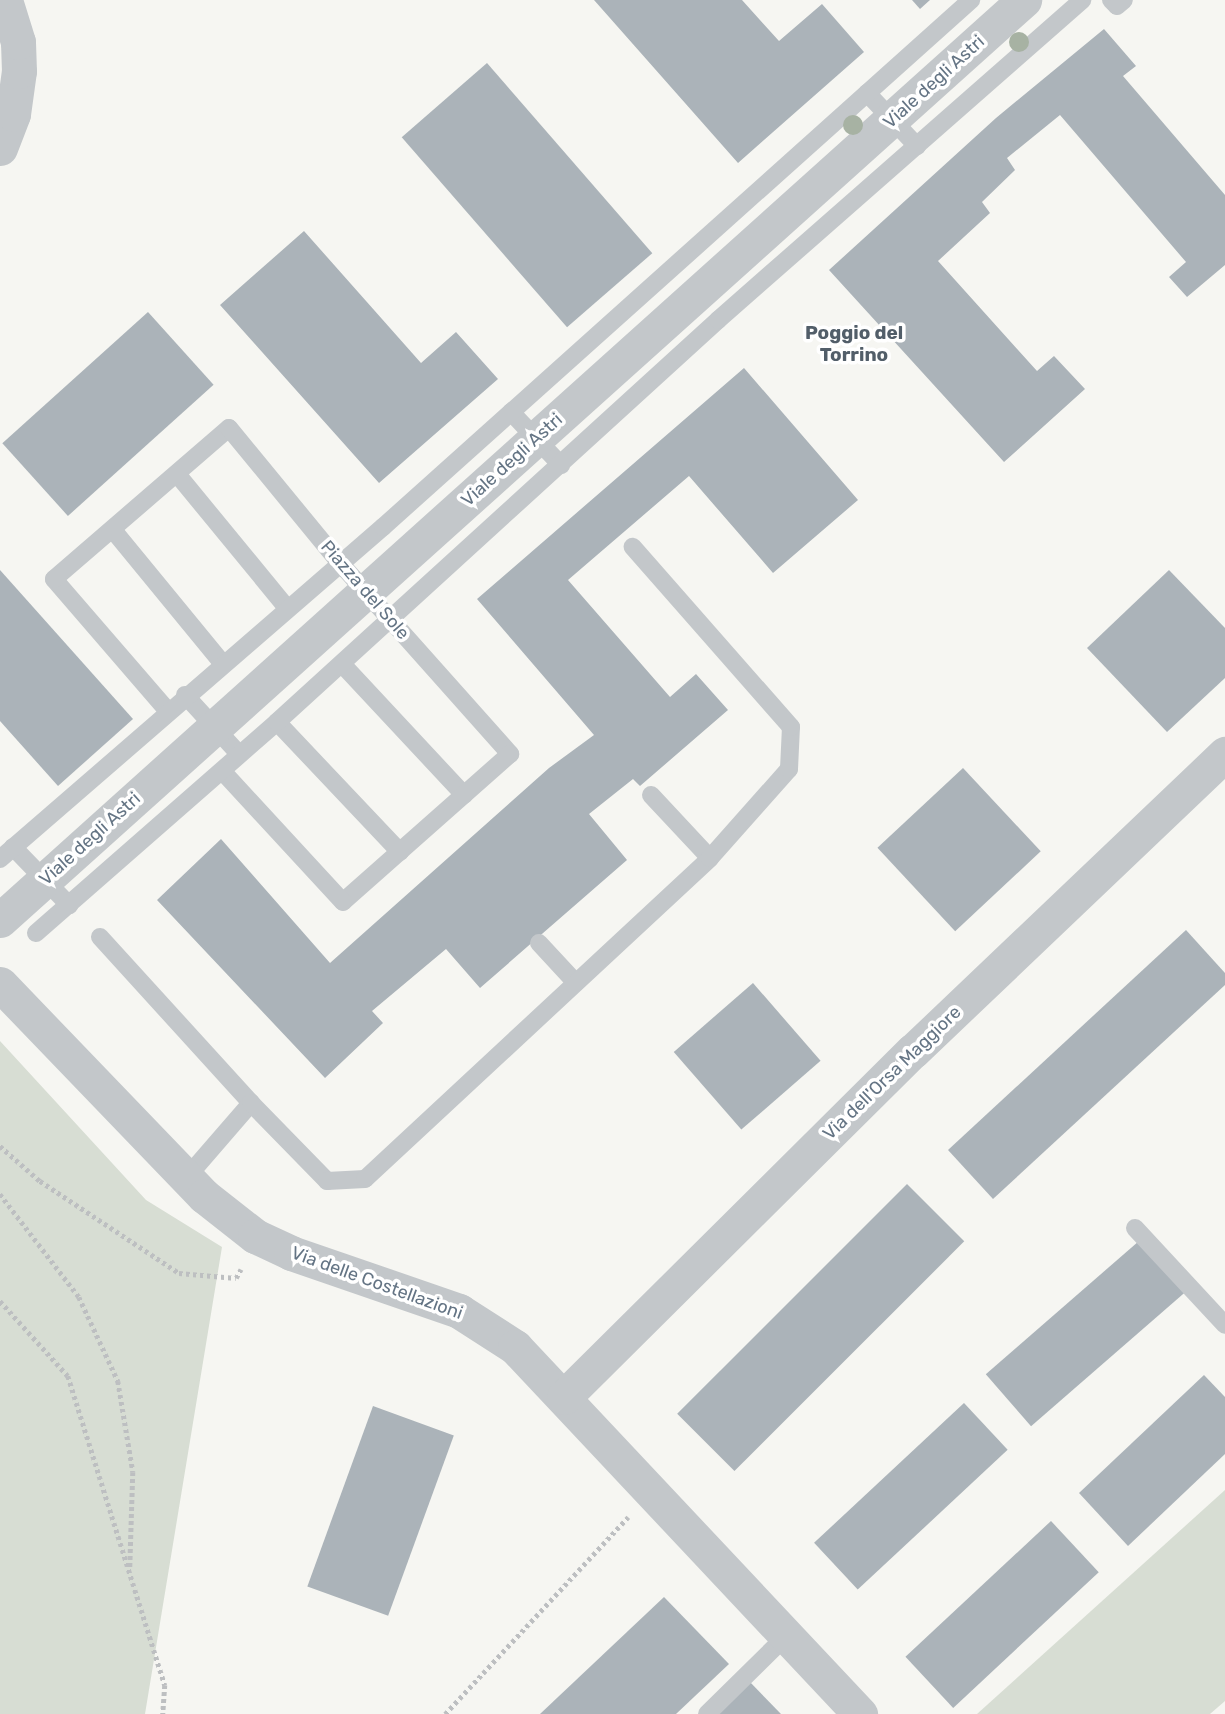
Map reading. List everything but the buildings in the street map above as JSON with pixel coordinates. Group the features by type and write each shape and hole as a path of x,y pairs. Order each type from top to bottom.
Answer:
{"street":[{"path":"0,148 13,114 19,71 18,42 5,0"},
{"name":"Viale degli Astri","path":"0,920 57,892 214,727 1024,0"},
{"name":"Via dell'Orsa Maggiore","path":"564,1397 913,1051 1225,754"},
{"name":"Via delle Costellazioni","path":"0,984 230,1218 275,1246 481,1322 515,1347 860,1714"}],"lane":[{"path":"57,892 7,853 167,710 340,563 511,412 971,0"},
{"path":"36,933 57,892 222,771 916,146 1082,0"},
{"path":"1111,0 1117,6 1124,0"},
{"path":"867,93 916,146"},
{"path":"511,412 561,465"},
{"name":"Piazza del Sole","path":"167,710 54,579 229,428 340,563 510,754 343,902 222,771"},
{"path":"177,474 287,608"},
{"path":"113,530 223,664"},
{"path":"100,937 251,1103 327,1181 365,1179 710,858 789,769 791,727 633,547"},
{"path":"342,664 464,794"},
{"path":"185,695 239,754"},
{"path":"278,722 400,852"},
{"path":"651,795 710,858"},
{"path":"539,943 576,983"},
{"path":"187,1177 251,1103"},
{"path":"1135,1228 1225,1325"},
{"path":"707,1714 786,1636"}],"path":[{"path":"0,1146 40,1181 179,1273 236,1278 241,1269"},
{"path":"0,1194 79,1297 118,1381 133,1472 130,1575"},
{"path":"0,1301 68,1376 99,1463 130,1575 165,1685 163,1714"},
{"path":"445,1714 628,1517"}],"shaded area":[{"path":"0,1041 146,1200 222,1247 145,1714 0,1714"},
{"path":"1225,1490 1225,1701 1210,1714 977,1714"}],"district":[{"name":"Poggio del Torrino","path":"854,344"}]}
